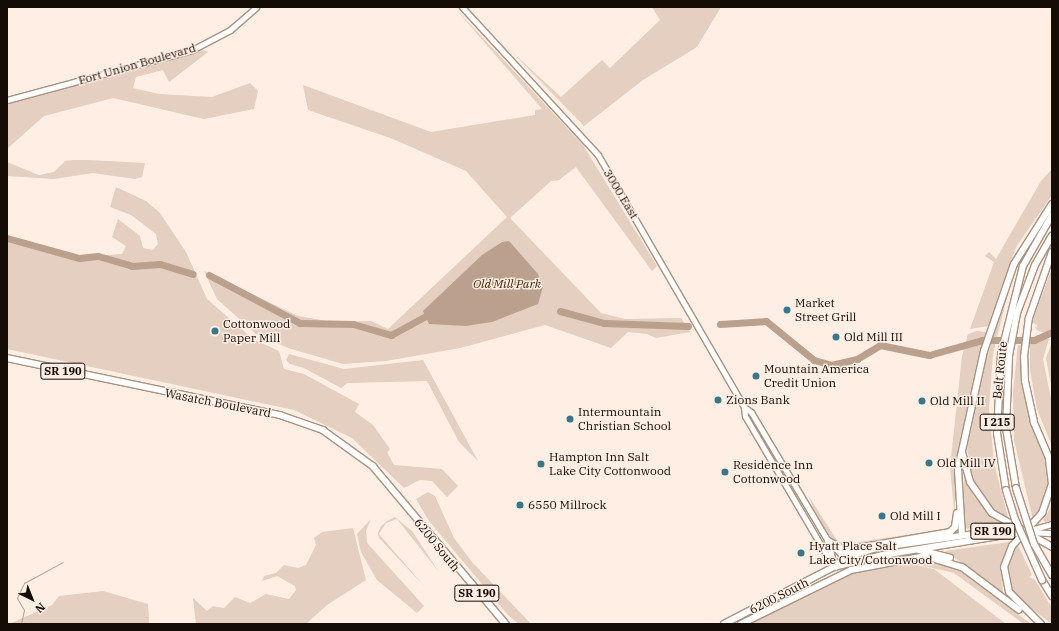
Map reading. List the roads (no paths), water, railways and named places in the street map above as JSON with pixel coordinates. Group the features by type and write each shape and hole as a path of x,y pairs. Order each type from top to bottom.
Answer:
{"highway":[{"path":"828,541 846,550 950,532 955,527 959,504 962,452 984,351 997,308 1014,264 1052,204"},
{"name":"Belt Route","path":"1052,215 1023,266 1009,311 1000,354 997,433 1006,490 1015,520 1042,580 1052,596"},
{"name":"Belt Route","path":"1052,235 1035,265 1017,313 1009,356 1006,428 1016,488 1034,544 1052,575"},
{"path":"1040,624 1018,605 1005,585 1006,558 1025,532 1042,513 1052,484 1049,458 1034,422 1025,381 1024,357 1029,318 1052,252"},
{"path":"1034,422 1052,456"},
{"path":"962,452 980,500 992,513 1052,547"},
{"path":"959,504 962,535"},
{"path":"919,550 942,554 1040,624"},
{"path":"741,624 863,566 925,556 962,567"}],"main road":[{"name":"Fort Union Boulevard","path":"7,100 192,50 230,30 256,7"},
{"name":"3000 East","path":"462,7 594,150 744,407 745,416 834,568"},
{"name":"Wasatch Boulevard","path":"7,358 302,421 333,435 360,454 401,500"},
{"name":"3000 East","path":"744,407 751,412 828,541 834,568"},
{"name":"6200 South","path":"401,500 506,624"},
{"name":"6200 South","path":"834,568 919,550 1025,532 1052,524"},
{"name":"6200 South","path":"724,624 834,568 862,551 996,530 1052,533"},
{"path":"828,541 840,553 862,551"}],"waterway":[{"path":"7,238 79,258 98,256 132,266 160,264 192,274"},
{"path":"209,275 300,323 353,324 391,335 433,312"},
{"path":"560,311 604,323 688,326"},
{"path":"720,324 766,321 814,360 831,365 857,359 880,345 929,355 982,340 1034,340 1052,332"},
{"path":"21,624 24,610 17,598 24,583 63,562"}],"place":[{"name":"Market Street Grill","path":"787,310"},
{"name":"Cottonwood Paper Mill","path":"215,331"},
{"name":"Old Mill III","path":"836,337"},
{"name":"Mountain America Credit Union","path":"756,376"},
{"name":"Zions Bank","path":"718,400"},
{"name":"Old Mill II","path":"922,401"},
{"name":"Intermountain Christian School","path":"570,419"},
{"name":"Old Mill IV","path":"929,463"},
{"name":"Hampton Inn Salt Lake City Cottonwood","path":"541,464"},
{"name":"Residence Inn Cottonwood","path":"725,472"},
{"name":"6550 Millrock","path":"520,505"},
{"name":"Old Mill I","path":"882,516"},
{"name":"Hyatt Place Salt Lake City/Cottonwood","path":"801,553"}],"park label":[{"name":"Old Mill Park","path":"507,284"}]}
